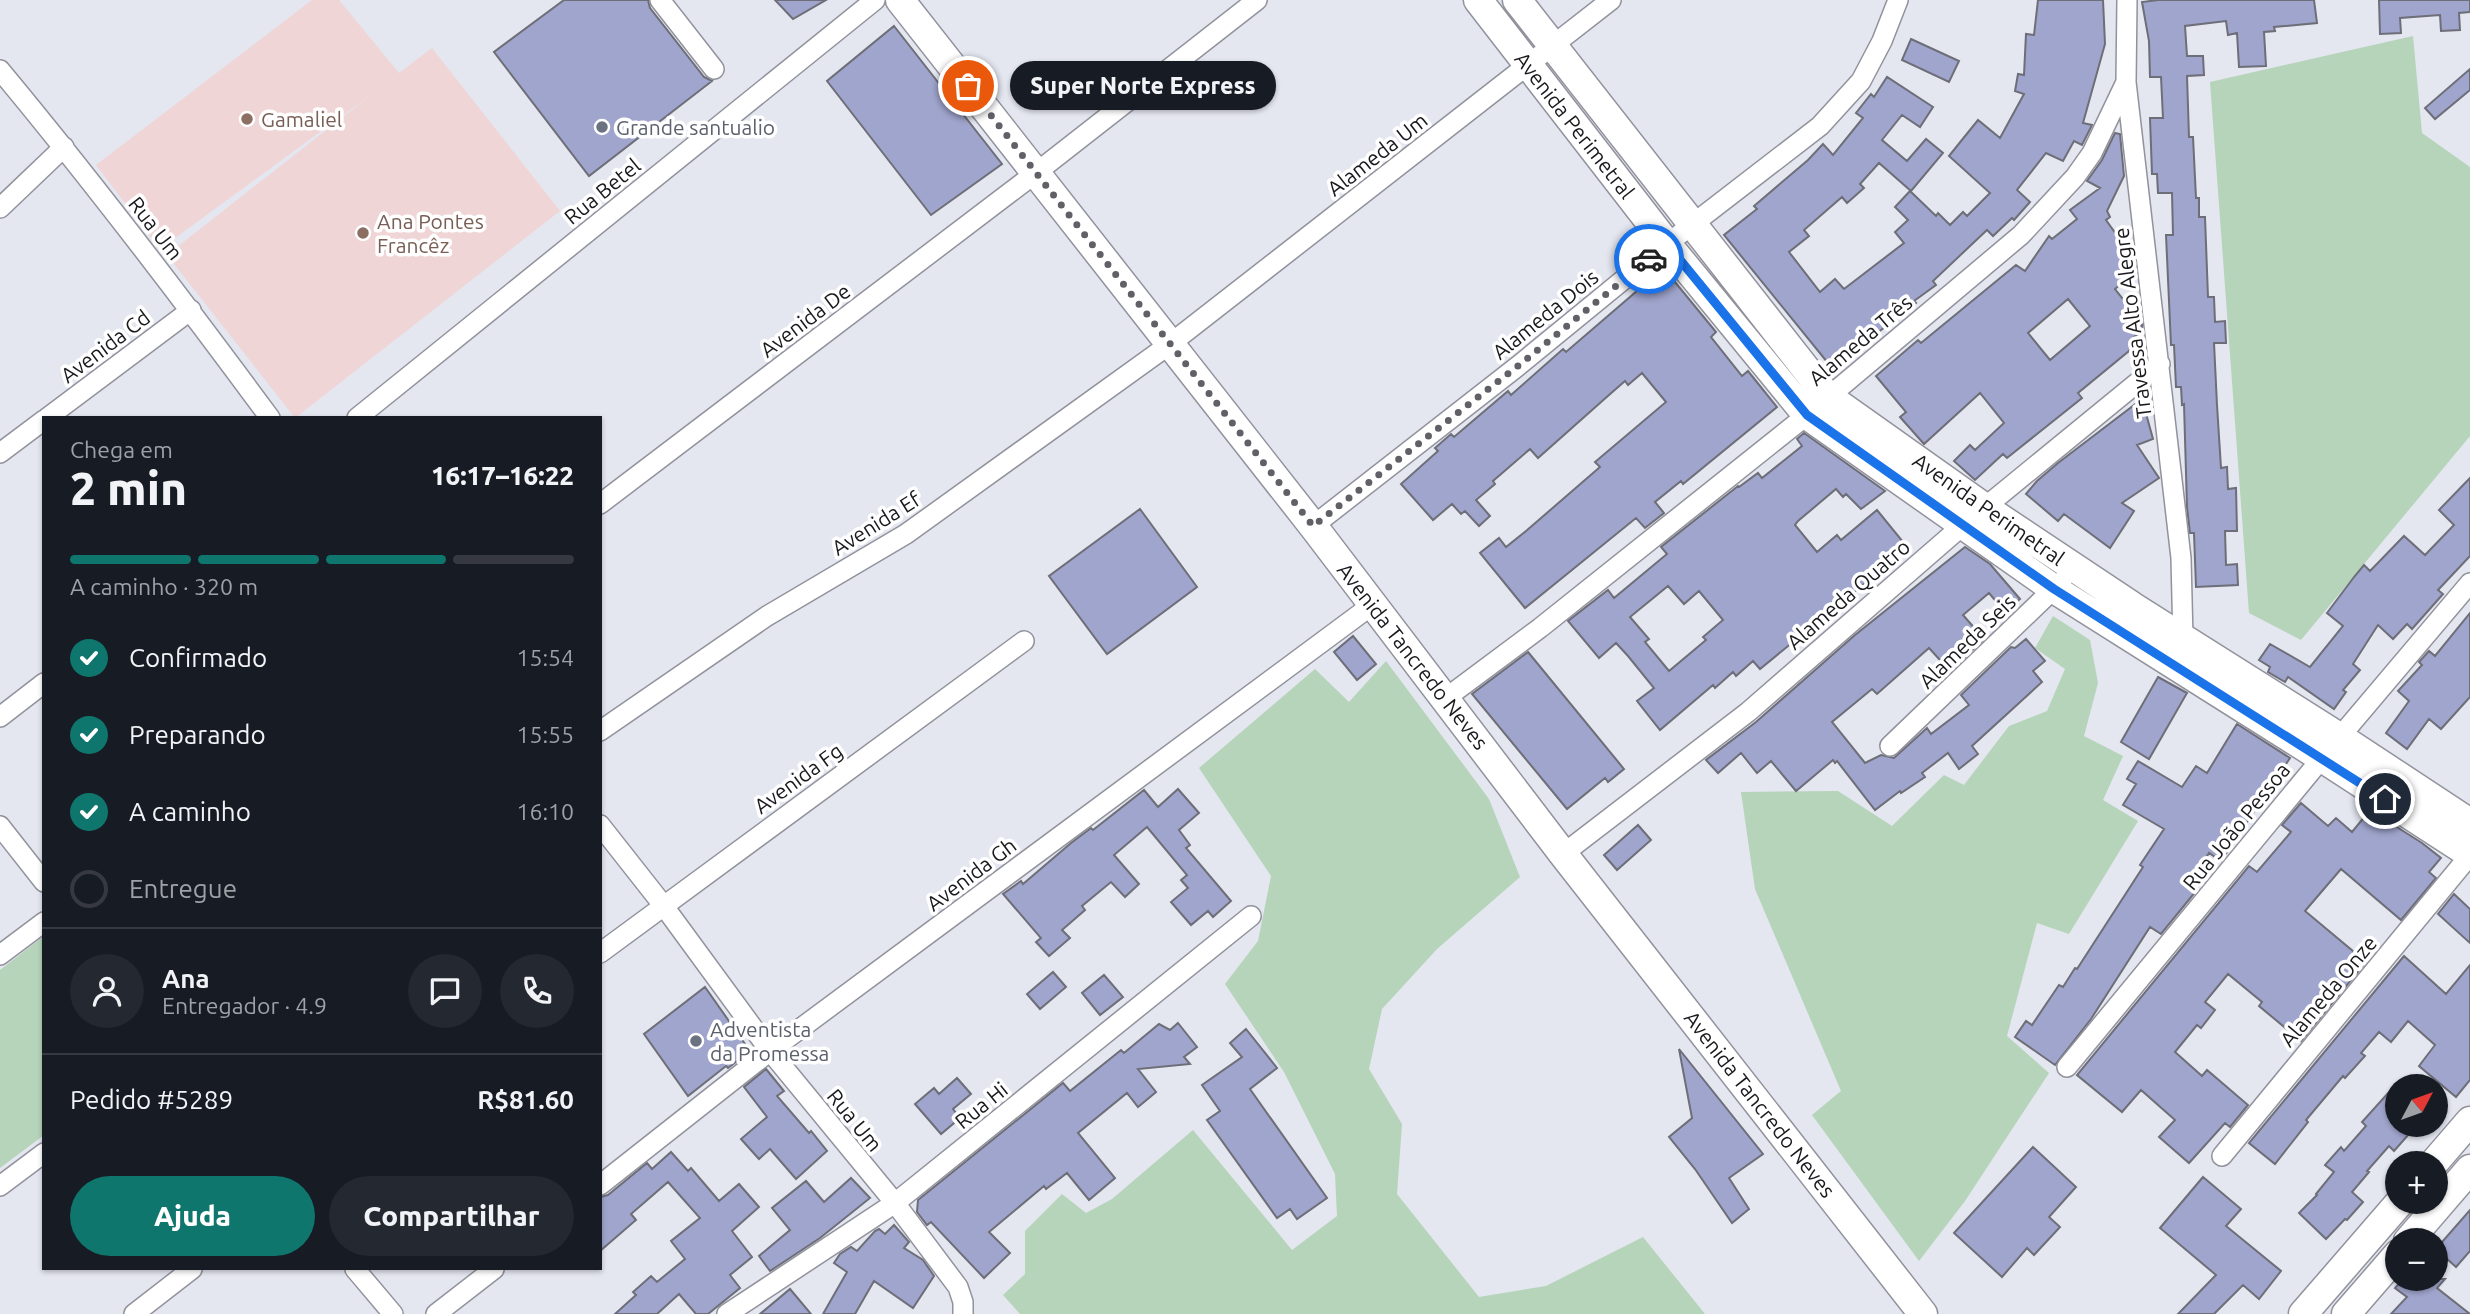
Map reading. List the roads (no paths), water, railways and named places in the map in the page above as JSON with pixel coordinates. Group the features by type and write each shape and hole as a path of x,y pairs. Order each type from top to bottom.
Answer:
{"street":[{"path":"660,0 715,69"},
{"name":"Rua Betel","path":"358,416 875,0"},
{"name":"Avenida Tancredo Neves","path":"900,0 1313,526 1563,854 1923,1314"},
{"name":"Avenida De","path":"602,502 1037,172 1256,0"},
{"name":"Avenida Perimetral","path":"1478,0 1667,244 1817,406 1962,526 2116,629 2470,823"},
{"name":"Avenida Perimetral","path":"1517,0 1693,225 1817,406 1985,508 2183,640 2331,748 2470,855"},
{"name":"Alameda Um","path":"1170,344 1611,0"},
{"name":"Alameda Dois","path":"1313,526 1518,366 1667,244 1820,126 1861,81 1882,41 1898,0"},
{"name":"Travessa Alto Alegre","path":"2127,0 2126,82 2181,558 2183,640"},
{"name":"Rua Um","path":"0,70 64,147 191,310 269,416"},
{"name":"Alameda Três","path":"1446,698 1540,628 1817,406 2021,235 2076,177 2092,153 2126,82"},
{"path":"0,208 64,147"},
{"name":"Avenida Cd","path":"49,416 191,310"},
{"name":"Avenida Ef","path":"602,730 767,616 906,534 1170,344"},
{"name":"Alameda Quatro","path":"1563,854 1748,712 1962,526 2160,364"},
{"name":"Avenida Cd","path":"0,453 42,421"},
{"name":"Alameda Seis","path":"1890,746 2075,568"},
{"name":"Rua João Pessoa","path":"2067,1067 2470,583"},
{"name":"Avenida Gh","path":"602,1183 770,1051 1372,605"},
{"path":"2116,629 2132,607"},
{"name":"Avenida Fg","path":"602,951 1024,641"},
{"path":"0,717 42,686"},
{"path":"0,826 42,879"},
{"name":"Rua Um","path":"602,828 663,905 770,1051 895,1203 958,1287 963,1314"},
{"name":"Alameda Onze","path":"2222,1156 2470,855"},
{"name":"Rua Hi","path":"727,1314 895,1203 1251,916"},
{"path":"0,955 42,924"},
{"path":"2444,1151 2470,1121"},
{"path":"0,1186 42,1154"},
{"path":"2420,1228 2470,1169"},
{"path":"2303,1314 2390,1214"},
{"path":"2354,1255 2379,1275"},
{"path":"2346,1314 2385,1268"},
{"path":"134,1314 191,1270"},
{"path":"356,1270 393,1314"},
{"path":"436,1314 493,1270"}],"place":[{"name":"Super Norte Express","path":"968,86"},
{"name":"Gamaliel","path":"247,119"},
{"name":"Grande santualio","path":"602,127"},
{"name":"Ana Pontes Francêz","path":"363,233"},
{"name":"Adventista da Promessa","path":"696,1041"}]}
